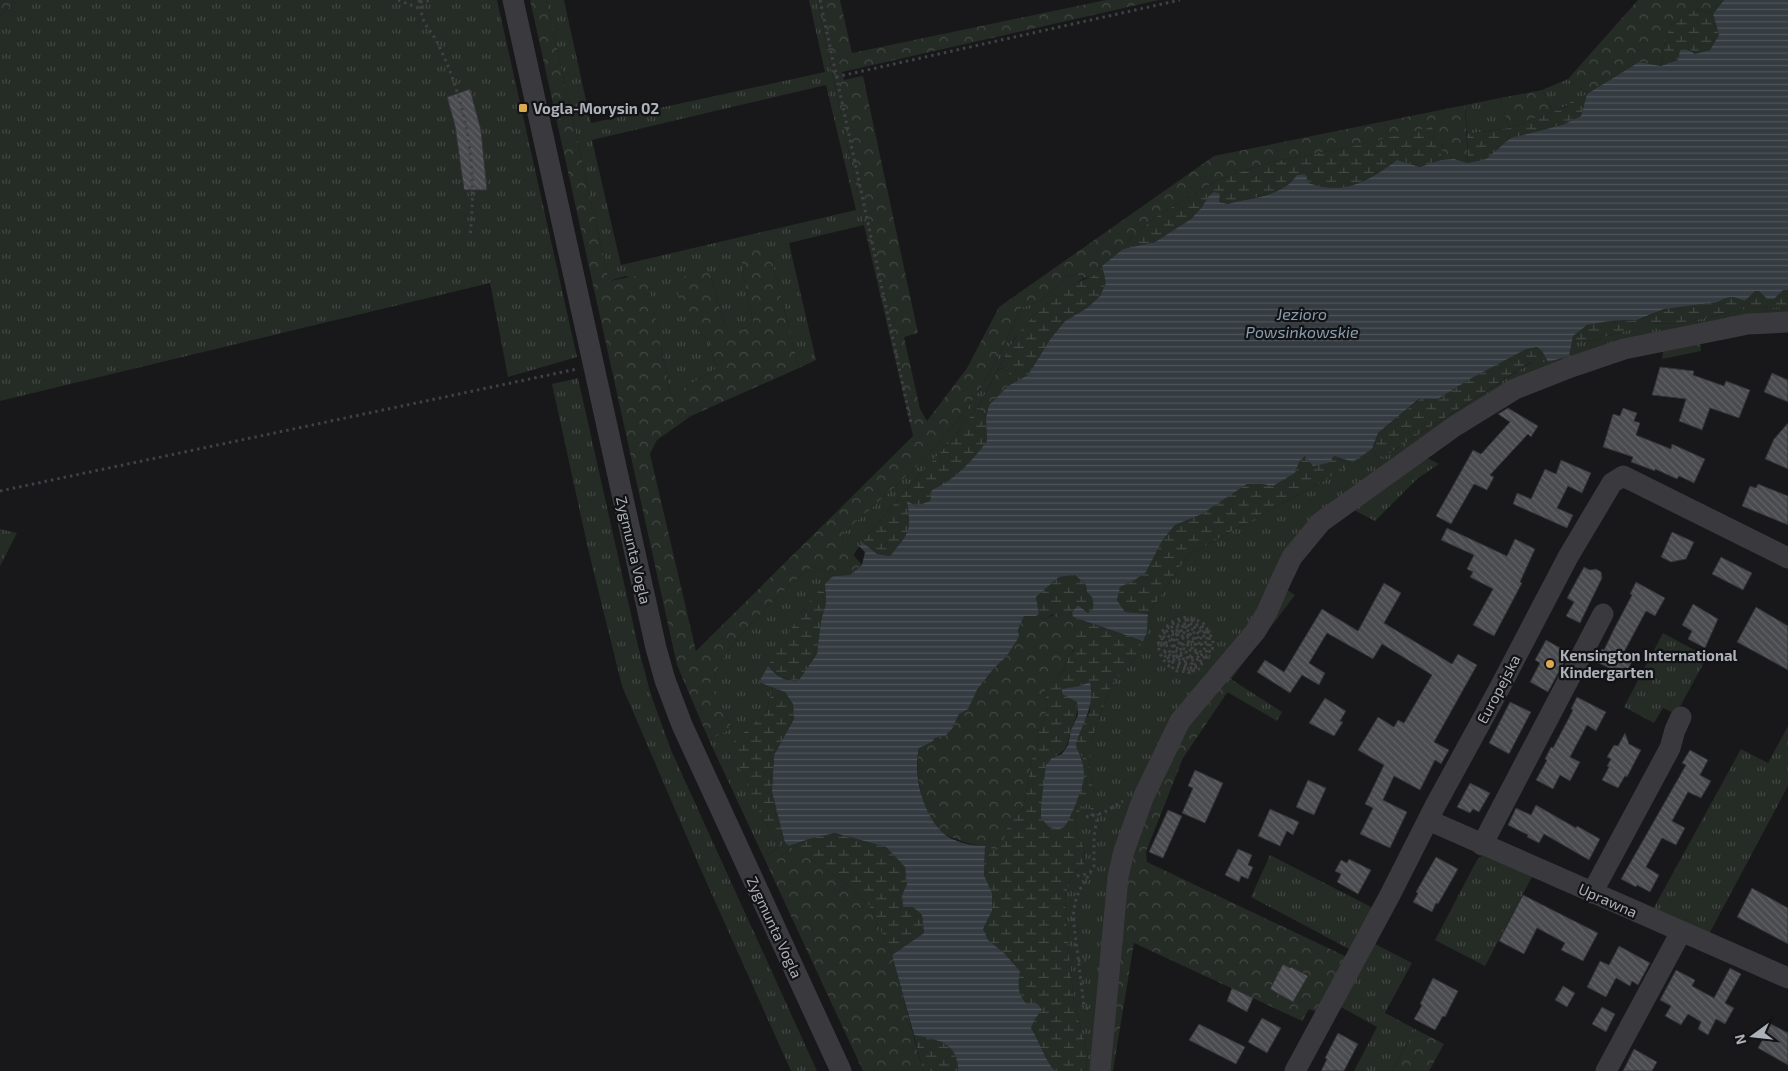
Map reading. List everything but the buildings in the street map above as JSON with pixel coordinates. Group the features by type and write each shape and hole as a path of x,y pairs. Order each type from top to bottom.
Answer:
{"street":[{"name":"Zygmunta Vogla","path":"513,0 592,366 656,648 665,680 682,725 841,1071"},
{"path":"1100,1071 1118,877 1124,851 1143,798 1180,721 1255,632 1267,612 1292,557 1313,530 1340,507 1455,426 1515,389 1624,349 1748,324 1788,322"},
{"name":"Europejska","path":"1302,1067 1428,820 1568,557 1612,482 1623,476 1788,558"},
{"path":"1482,845 1603,614"},
{"path":"1592,893 1670,748 1681,717"},
{"name":"Uprawna","path":"1428,820 1788,978"},
{"path":"1606,1071 1681,932"}],"path":[{"path":"398,0 421,9"},
{"path":"432,0 420,1 424,21 436,41 450,73 466,127 472,159 473,183 470,237"},
{"path":"820,0 911,423"},
{"path":"836,77 1180,0"},
{"path":"0,491 592,366"},
{"path":"1188,644 1190,642 1186,639 1187,637 1193,642 1192,651 1199,649 1201,653 1191,661 1190,659 1198,652 1196,651 1190,656 1190,650 1181,647 1183,638 1178,643 1181,650 1186,652 1186,654 1174,648 1180,655 1188,658 1186,660 1181,658 1172,651 1172,639 1180,631 1191,631 1196,634 1200,643 1192,634 1187,632 1177,636 1174,646 1178,638 1187,634 1194,639 1197,646 1202,644 1202,637 1198,632 1192,628 1185,627 1185,625 1197,628 1205,639 1204,652 1200,658 1191,664 1193,666 1202,660 1203,663 1193,668 1192,670 1194,671 1206,664 1213,650 1210,631 1208,632 1211,648 1204,660 1208,641 1206,634 1199,626 1206,630 1208,628 1202,622 1190,618 1197,625 1189,622 1175,625 1166,635 1165,646 1171,631 1182,625 1183,628 1173,633 1169,645 1163,647 1163,634 1168,628 1174,623 1188,619 1187,617 1172,621 1162,632 1159,648 1164,662 1169,666 1171,664 1163,653 1166,649 1180,661 1188,662 1188,664 1181,664 1175,661 1168,652 1165,652 1170,661 1176,665 1191,668 1183,669 1174,666 1172,668 1177,671 1189,672 1189,674"},
{"path":"1086,817 1103,813 1124,800 1143,798"},
{"path":"1092,808 1092,816"},
{"path":"1098,814 1094,836 1096,859 1092,873 1080,891 1075,903 1073,917 1084,1006 1105,1020"},
{"path":"1077,876 1092,873"},
{"path":"1078,961 1086,960"}],"green space":[{"path":"0,0 18,0 0,15"},
{"path":"18,0 497,0 577,357 508,377 490,283 0,401 0,15"},
{"path":"530,0 546,0 609,281 640,275 648,281 671,396 717,368 707,339 693,326 680,308 677,286 691,272 710,273 724,324 732,330 743,330 753,322 742,268 742,254 755,247 770,253 799,368 691,416 657,440 650,454 696,651 913,436 864,225 817,0 840,0 852,53 1106,0 1159,0 842,72 844,80 863,76 918,333 904,337 920,409 927,421 967,368 999,307 1214,156 1465,105 1468,163 1454,159 1441,160 1443,142 1431,128 1354,146 1267,163 1217,180 1159,215 1131,237 1123,249 1092,277 1084,278 1076,274 1065,278 1042,300 1021,308 982,386 952,428 917,466 841,535 843,543 862,565 850,575 833,576 823,569 814,566 802,574 750,624 725,656 717,669 714,681 719,699 732,728 709,740 677,665"},
{"path":"546,0 564,0 591,123 825,72 809,0 817,0 864,225 789,243 816,360 799,368 770,253 742,268 753,322 743,330 732,330 724,324 710,273 693,326 707,339 717,368 671,396 648,282 626,276 609,281","holes":["826,85 856,210 621,265 592,140"]},
{"path":"1638,0 1724,0 1713,14 1696,9 1671,25 1665,40 1661,66 1639,62 1587,94 1568,79"},
{"path":"1696,9 1713,14 1719,35 1711,50 1695,54 1689,49 1680,50 1678,60 1661,66 1665,40 1671,25"},
{"path":"1568,79 1587,94 1553,112 1542,90"},
{"path":"1542,90 1553,112 1509,128 1500,98"},
{"path":"1587,94 1581,116 1562,125 1512,138 1486,159 1468,163 1467,134 1509,128 1566,107 1572,101"},
{"path":"1500,98 1509,128 1467,134 1465,105"},
{"path":"1431,127 1443,142 1441,160 1421,167 1397,160 1366,180 1345,187 1322,187 1309,183 1305,174 1298,175 1292,183 1281,191 1228,204 1208,197 1191,219 1155,242 1123,249 1131,237 1159,215 1217,180 1267,163 1354,146"},
{"path":"1102,266 1106,283 1100,296 1087,308 1065,321 1051,338 1028,375 1013,383 1007,369 999,368 1020,332 1049,302 1072,286 1092,277"},
{"path":"1076,274 1084,278 1052,300 1031,319 1014,339 978,407 862,542 853,556 843,543 841,535 917,466 952,428 982,386 1021,308 1042,300 1065,278"},
{"path":"1783,290 1788,290 1788,307 1751,308 1681,323 1647,324 1595,340 1571,342 1581,328 1589,324 1639,319 1665,309 1716,302 1729,297 1745,301 1754,291 1759,291 1767,299"},
{"path":"1788,307 1788,317 1571,362 1314,523 1266,604 1162,746 1097,1071 1086,1071 1087,1052 1074,1002 1065,899 1072,874 1084,865 1084,849 1075,826 1079,812 1085,804 1093,799 1095,794 1090,777 1089,747 1112,683 1132,663 1147,632 1148,614 1188,555 1327,479 1372,449 1379,460 1532,362 1548,362 1568,356 1571,342 1595,340 1647,324 1681,323 1751,308"},
{"path":"1700,340 1701,351 1662,359 1664,346"},
{"path":"1537,347 1542,351 1548,362 1531,362 1379,460 1372,449 1378,433 1420,399 1438,399 1526,348"},
{"path":"999,368 1007,369 1013,383 989,405 986,418 978,407"},
{"path":"578,378 639,650 651,695 671,750 817,1071 791,1071 701,870 622,686 589,553 552,384"},
{"path":"978,407 986,418 987,441 963,469 949,481 932,490 930,501 916,506 908,502 910,520 908,532 890,556 877,554 862,542"},
{"path":"1305,456 1334,456 1353,462 1327,479 1188,555 1148,614 1125,612 1117,600 1120,587 1146,572 1162,541 1175,525 1202,514 1247,484 1273,486 1295,473 1299,462"},
{"path":"1425,457 1439,464 1417,479 1375,521 1350,508"},
{"path":"0,529 17,533 0,566"},
{"path":"814,566 823,569 833,576 804,608 759,682 773,687 766,713 752,726 762,817 779,847 764,858 709,740 732,728 718,699 714,681 717,669 737,640 780,595 802,574"},
{"path":"1075,575 1086,585 1087,592 1092,597 1094,608 1089,613 1078,605 1072,612 1058,618 1052,614 1045,620 1036,616 1039,614 1036,597 1059,577"},
{"path":"825,584 826,603 821,621 817,654 799,680 782,678 768,666 804,608"},
{"path":"1284,588 1295,595 1232,680 1223,675"},
{"path":"1072,612 1076,629 1075,647 1068,656 1062,672 1047,682 1045,690 1047,706 1045,718 1039,731 1037,749 1032,758 1023,810 1013,817 1002,845 996,851 961,841 945,834 929,815 921,793 918,769 919,748 932,742 935,738 946,735 952,729 959,714 1016,642 1019,636 1018,630 1024,616 1036,616 1045,620 1054,615"},
{"path":"1073,617 1143,641 1132,663 1112,683 1089,747 1090,777 1095,794 1093,799 1079,812 1075,826 1084,849 1084,865 1072,874 1065,899 1074,1002 1087,1052 1086,1071 1055,1071 1031,1028 1042,1010 1038,1004 1027,1004 1021,997 1019,989 1020,971 1004,953 988,940 983,929 992,911 992,893 984,875 985,846 996,850 1004,838 1010,821 1023,810 1032,758 1037,749 1039,731 1045,718 1047,706 1045,690 1047,681 1059,675 1064,669 1068,656 1074,651 1076,630","holes":["1090,682 1090,711 1080,729 1076,746 1083,760 1052,758 1066,747 1077,714 1077,702 1062,694 1062,690"]},
{"path":"1663,633 1707,657 1676,714 1663,708 1654,723 1624,707"},
{"path":"1223,674 1237,683 1227,693 1183,758 1146,852 1147,862 1347,957 1317,1012 1309,1009 1302,1021 1134,943 1113,1071 1105,1071 1121,882 1169,753"},
{"path":"1237,683 1282,712 1277,721 1227,692"},
{"path":"773,687 785,692 793,704 794,719 774,755 772,792 785,843 779,847 762,817 735,757 734,741 766,713"},
{"path":"1788,726 1788,786 1708,936 1651,913 1741,749 1768,763"},
{"path":"835,833 886,847 905,867 907,884 902,895 903,907 913,907 922,915 924,933 892,955 869,905 842,880 789,846"},
{"path":"785,843 842,880 869,905 892,955 923,1071 863,1071 764,858"},
{"path":"1484,854 1533,875 1485,966 1435,940 1477,860"},
{"path":"1270,855 1373,908 1351,950 1251,897"},
{"path":"1375,944 1412,963 1385,1013 1415,1029 1392,1071 1354,1071 1377,1027 1341,1007"},
{"path":"1415,1029 1444,1044 1429,1071 1392,1071"},
{"path":"914,1035 938,1041 950,1048 957,1061 958,1071 923,1071"}],"water":[{"name":"Jezioro Powsinkowskie","path":"1724,0 1788,0 1788,290 1783,290 1774,299 1767,299 1759,291 1755,291 1745,301 1729,297 1716,302 1664,309 1637,320 1609,321 1587,325 1573,336 1569,356 1548,362 1542,351 1537,347 1526,349 1470,379 1438,399 1419,399 1378,433 1372,449 1353,462 1334,456 1328,463 1313,466 1305,456 1299,462 1295,473 1273,486 1247,484 1202,514 1175,525 1162,541 1146,572 1120,587 1117,600 1125,612 1148,614 1147,632 1143,641 1073,617 1072,612 1078,605 1088,613 1094,608 1092,597 1087,592 1086,585 1075,575 1059,577 1036,597 1039,614 1036,616 1024,616 1018,630 1019,636 1016,642 1006,657 995,667 977,690 968,709 959,714 952,729 946,735 935,738 932,742 919,748 917,769 924,803 935,824 942,832 962,843 985,846 984,875 992,893 992,911 983,929 988,940 1004,953 1020,971 1019,989 1021,997 1027,1004 1038,1004 1042,1010 1031,1028 1055,1071 958,1071 957,1061 950,1048 938,1041 914,1035 892,955 924,933 922,915 913,907 903,907 902,895 907,884 905,867 886,847 835,833 789,846 785,843 772,792 774,755 794,719 793,704 785,692 759,682 768,666 782,678 799,680 817,654 821,621 826,603 825,584 833,576 850,575 862,565 865,552 859,546 862,542 877,554 890,556 908,532 907,501 916,506 930,501 932,490 956,475 975,456 987,441 986,418 989,405 1008,386 1028,375 1051,338 1065,321 1087,308 1100,296 1106,283 1102,266 1123,249 1155,242 1191,219 1214,192 1220,194 1219,202 1228,204 1275,192 1284,188 1297,175 1305,174 1309,183 1334,188 1345,187 1366,180 1397,160 1420,167 1441,160 1454,159 1468,163 1486,159 1511,138 1562,125 1581,116 1587,94 1639,62 1661,66 1678,60 1680,50 1688,50 1695,54 1710,50 1719,35 1713,14"},
{"path":"1090,682 1091,700 1076,746 1083,768 1082,787 1073,811 1064,827 1058,829 1049,827 1041,818 1046,765 1052,758 1062,754 1068,745 1071,730 1078,715 1077,702 1062,694 1062,689"}],"place":[{"name":"Vogla-Morysin 02","path":"523,108"},
{"name":"Kensington International Kindergarten","path":"1550,664"}]}
